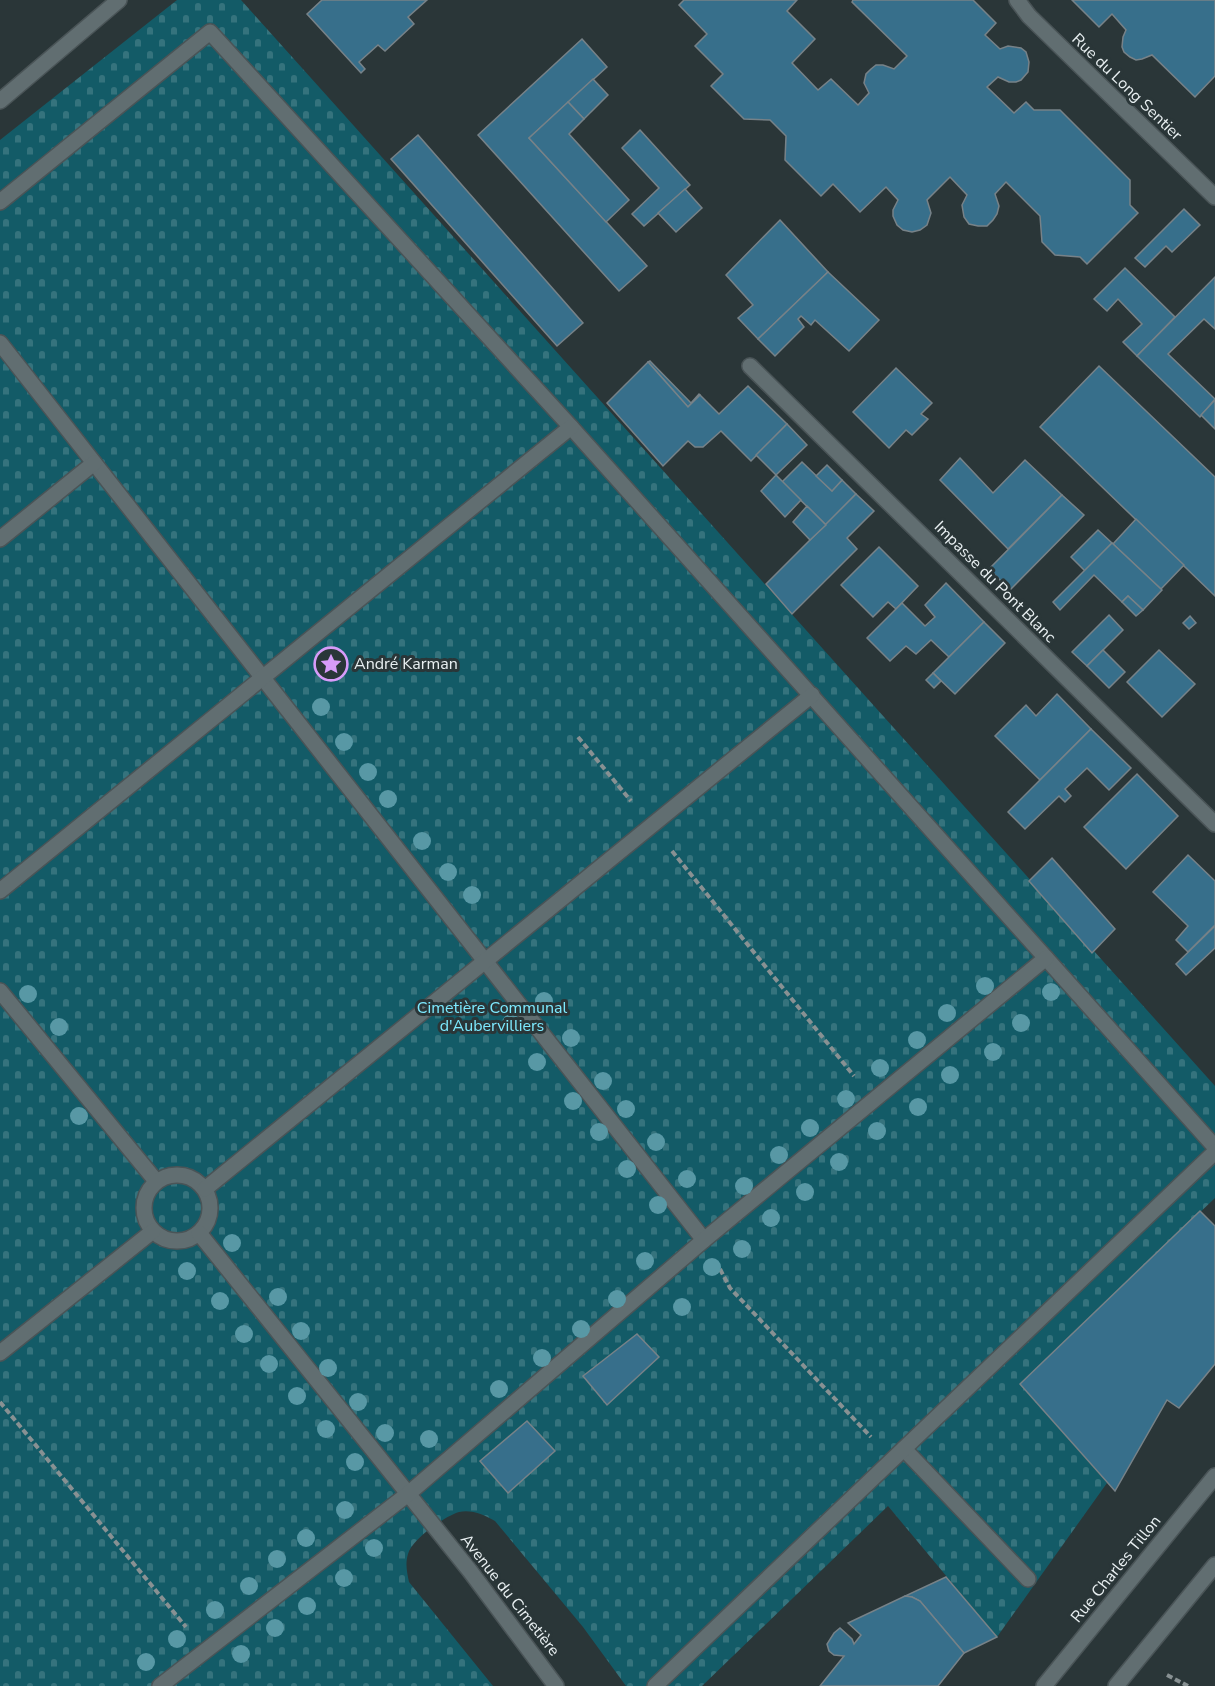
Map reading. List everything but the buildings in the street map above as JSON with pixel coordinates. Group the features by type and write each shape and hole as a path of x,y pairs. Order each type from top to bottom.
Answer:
{"street":[{"path":"0,101 119,0"},
{"name":"Rue du Long Sentier","path":"1017,0 1029,16 1215,197"},
{"path":"0,202 210,32 571,427 1215,1147"},
{"path":"0,343 704,1240"},
{"name":"Impasse du Pont Blanc","path":"750,366 1215,824"},
{"path":"0,891 571,427"},
{"path":"0,540 94,463"},
{"path":"205,1189 812,695"},
{"path":"160,1686 408,1494 704,1240 1046,958"},
{"path":"0,991 156,1181"},
{"path":"655,1686 1215,1152"},
{"path":"172,1174 183,1175 194,1178 205,1189 209,1195 210,1217 199,1233 186,1240 175,1241 164,1239 148,1225 143,1203 146,1193 156,1181 172,1174"},
{"path":"0,1353 153,1231"},
{"name":"Avenue du Cimetière","path":"199,1233 470,1572 556,1686"},
{"path":"898,1454 1028,1579"},
{"name":"Rue Charles Tillon","path":"1044,1686 1215,1476"},
{"path":"1116,1686 1215,1565"}],"path":[{"path":"578,737 874,1100"},
{"path":"704,1240 730,1288 898,1454"},
{"path":"0,1402 205,1651"}],"green space":[{"name":"Cimetière Communal d'Aubervilliers","path":"177,0 241,0 1215,1086 1215,1198 1020,1384 1107,1483 997,1637 888,1506 702,1686 626,1686 583,1627 495,1521 478,1513 464,1511 453,1514 438,1523 415,1542 410,1548 406,1565 409,1582 493,1686 0,1686 0,140"}],"place":[{"name":"André Karman","path":"331,664"}]}
